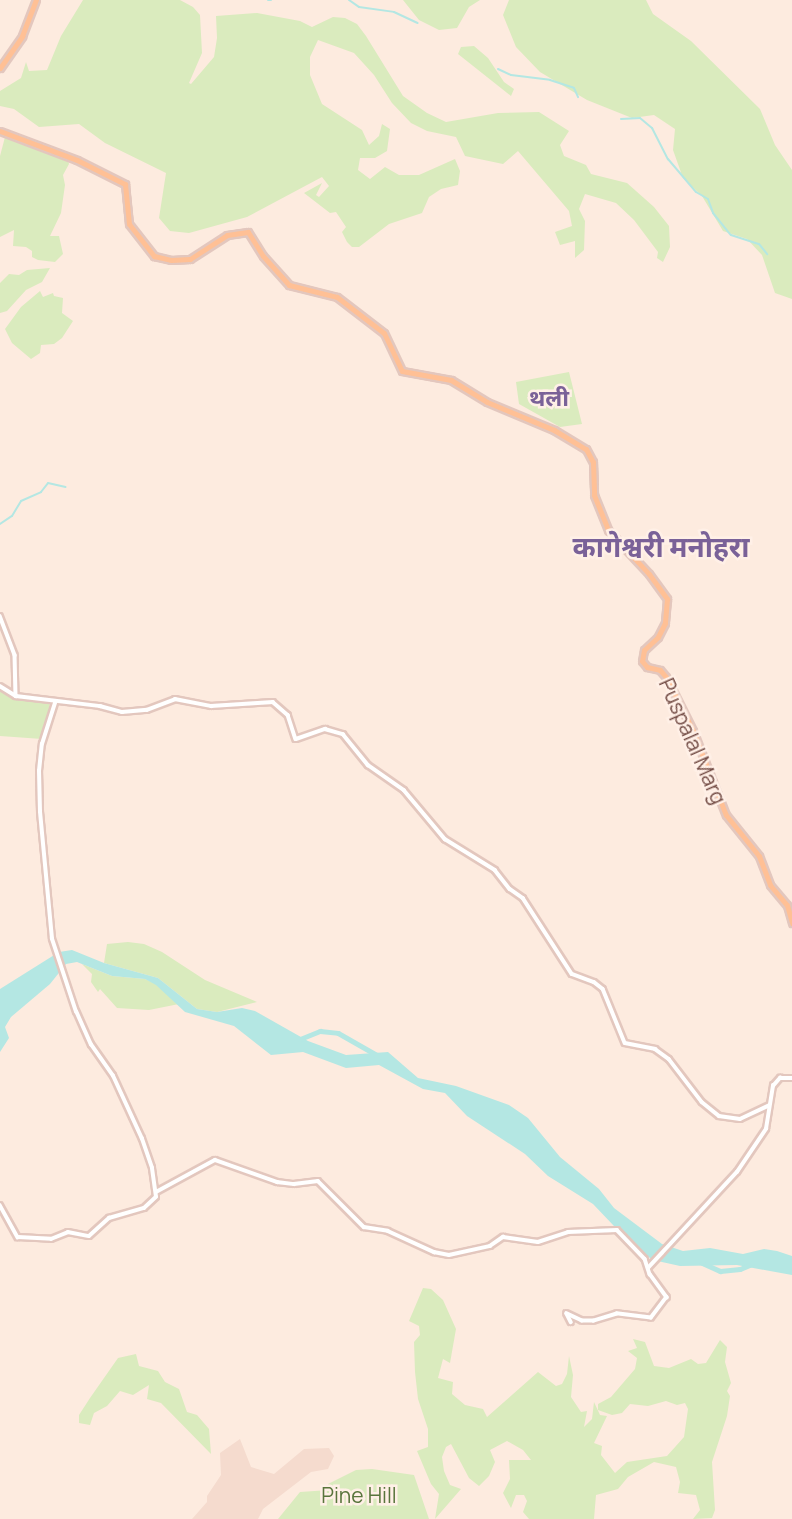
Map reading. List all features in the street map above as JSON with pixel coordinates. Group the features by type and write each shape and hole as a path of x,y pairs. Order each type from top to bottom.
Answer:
{"main road":[{"path":"0,68 22,36 36,0"},
{"name":"Puspalal Marg","path":"0,131 77,160 125,184 128,189 127,221 154,256 171,260 190,259 227,235 248,232 263,256 289,285 337,297 384,333 402,371 451,380 487,402 554,430 586,449 593,462 594,495 608,530 649,574 667,599 664,623 658,636 644,650 642,661 647,667 660,670 666,677 693,731 726,815 759,856 772,888 787,905 792,923"}],"street":[{"path":"0,616 15,655 16,696"},
{"path":"0,686 16,696 100,706 122,712 148,710 179,699 211,706 273,702 288,715 296,739 325,729 343,734 368,765 404,790 445,839 495,870 510,889 523,898 572,974 594,982 603,989 625,1043 655,1049 669,1059 702,1102 719,1116 740,1119 768,1106"},
{"path":"0,1205 18,1237 51,1239 68,1232 89,1236 109,1218 148,1206 155,1200 156,1192 152,1168 138,1130 113,1076 91,1045 54,946 40,812 39,771 42,744 56,702"},
{"path":"648,1270 737,1172 761,1140 767,1126 768,1106 778,1079 792,1078"},
{"path":"156,1192 204,1164 219,1161 277,1182 294,1184 318,1181 364,1227 388,1231 434,1252 462,1253 490,1245 502,1237 538,1242 568,1232 614,1229 645,1259 648,1270 668,1296 656,1316 617,1314 594,1321 582,1321 567,1314 571,1322"}],"shaded area":[{"path":"240,1439 251,1467 274,1474 304,1449 329,1448 334,1456 328,1469 311,1472 263,1509 258,1519 192,1519 207,1502 207,1496 221,1475 220,1453"}],"green space":[{"path":"83,0 180,0 193,7 200,15 202,53 189,83 191,84 214,57 216,16 257,13 300,21 312,27 333,17 345,18 357,24 366,36 403,96 427,113 446,122 498,113 539,112 569,131 560,145 564,156 586,165 591,174 627,183 654,207 669,226 670,247 663,262 657,258 658,252 634,220 616,203 585,194 579,209 585,221 584,250 575,258 575,241 560,245 555,232 572,226 569,211 518,151 503,164 465,156 456,137 427,131 411,123 392,103 374,75 354,53 318,40 310,57 310,75 322,104 362,130 369,145 379,136 382,124 390,129 387,151 375,158 360,158 358,170 370,179 385,167 399,175 419,175 455,159 460,171 458,185 441,189 429,197 422,213 389,224 359,247 352,247 347,242 342,232 346,227 336,212 330,213 304,193 322,183 316,195 319,197 329,186 322,177 247,217 189,233 170,231 159,218 166,173 105,143 79,124 39,127 14,109 0,106 0,91 21,78 26,62 29,71 47,70 61,36"},
{"path":"403,0 480,0 469,7 457,28 439,30 419,20"},
{"path":"509,0 646,0 653,14 691,41 760,109 775,145 792,170 792,299 775,293 762,255 747,239 723,231 702,196 683,178 673,150 675,129 654,115 632,118 587,100 540,72 516,47 503,15"},
{"path":"474,46 488,58 504,82 514,89 511,96 458,54 461,47"},
{"path":"5,137 68,160 69,164 63,175 65,185 61,213 50,236 59,236 63,254 55,262 38,260 32,257 32,251 26,247 13,246 14,230 0,237 0,156"},
{"path":"50,268 42,282 26,290 7,311 0,313 0,283 9,274 19,275 27,270"},
{"path":"40,291 43,297 53,293 54,296 63,298 62,313 73,321 62,338 54,344 41,345 40,353 31,359 12,343 5,329 21,307"},
{"path":"569,372 582,424 560,427 519,404 516,382"},
{"path":"0,688 16,699 50,703 42,739 0,736"},
{"path":"107,944 144,944 162,952 205,980 257,1002 217,1012 197,1009 158,978 104,963"},
{"path":"82,964 112,976 145,979 156,984 179,1004 149,1010 117,1008 100,989 98,992 91,982 92,974"},
{"path":"423,1288 431,1289 443,1300 456,1329 450,1363 443,1359 438,1378 453,1382 452,1394 465,1405 483,1409 487,1417 538,1372 556,1386 562,1384 567,1374 569,1356 573,1375 571,1397 581,1412 587,1411 584,1427 592,1419 594,1402 600,1415 607,1416 594,1443 602,1446 601,1455 615,1473 627,1462 667,1456 684,1437 688,1409 685,1403 677,1405 666,1401 648,1406 630,1404 622,1413 612,1415 598,1410 598,1404 611,1397 635,1369 637,1358 628,1351 637,1348 633,1339 645,1342 654,1366 669,1368 691,1359 698,1364 706,1363 720,1340 727,1347 725,1362 731,1383 727,1391 730,1396 727,1416 712,1462 715,1510 712,1518 693,1519 700,1510 696,1495 678,1493 680,1482 676,1467 654,1462 628,1477 618,1489 596,1495 594,1519 529,1519 523,1512 527,1501 524,1495 516,1495 511,1508 503,1493 510,1479 509,1460 531,1460 523,1450 507,1441 490,1450 495,1462 489,1476 479,1486 469,1478 451,1444 446,1447 442,1457 444,1471 450,1485 461,1489 435,1519 439,1494 431,1484 417,1451 428,1447 428,1429 418,1399 415,1372 414,1342 420,1335 419,1326 409,1321"},
{"path":"136,1354 139,1366 158,1371 165,1382 179,1389 187,1412 197,1415 209,1429 211,1454 161,1403 147,1399 149,1385 133,1395 120,1391 107,1406 94,1413 90,1425 79,1423 79,1415 118,1358"},
{"name":"Pine Hill","path":"372,1469 414,1475 429,1519 278,1519 300,1492 329,1490 328,1484 356,1470"}],"water":[{"path":"72,950 104,963 158,978 197,1009 217,1012 242,1008 255,1011 308,1041 346,1055 388,1052 418,1078 456,1086 509,1105 528,1118 560,1157 599,1189 614,1208 662,1244 683,1251 710,1248 743,1254 764,1249 777,1251 792,1256 792,1275 737,1265 680,1266 653,1260 634,1247 593,1204 548,1176 525,1154 467,1116 445,1093 423,1089 379,1065 346,1068 303,1052 271,1055 234,1026 185,1012 156,985 145,979 112,976 77,962 66,964 50,984 11,1017 5,1027 9,1038 0,1052 0,989 59,952"}],"waterway":[{"path":"349,0 359,7 394,12 418,23"},
{"path":"498,69 511,75 550,80 574,88 578,97"},
{"path":"621,119 640,118 652,128 668,159 696,192 708,199 713,213 731,235 759,244 767,254"},
{"path":"0,524 12,516 21,501 41,492 48,483 66,487"},
{"path":"300,1039 320,1031 338,1033 380,1057"},
{"path":"702,1263 720,1271 740,1269 752,1264"}],"district":[{"name":"थली","path":"549,397"},
{"name":"कागेश्वरी मनोहरा","path":"661,546"}]}
